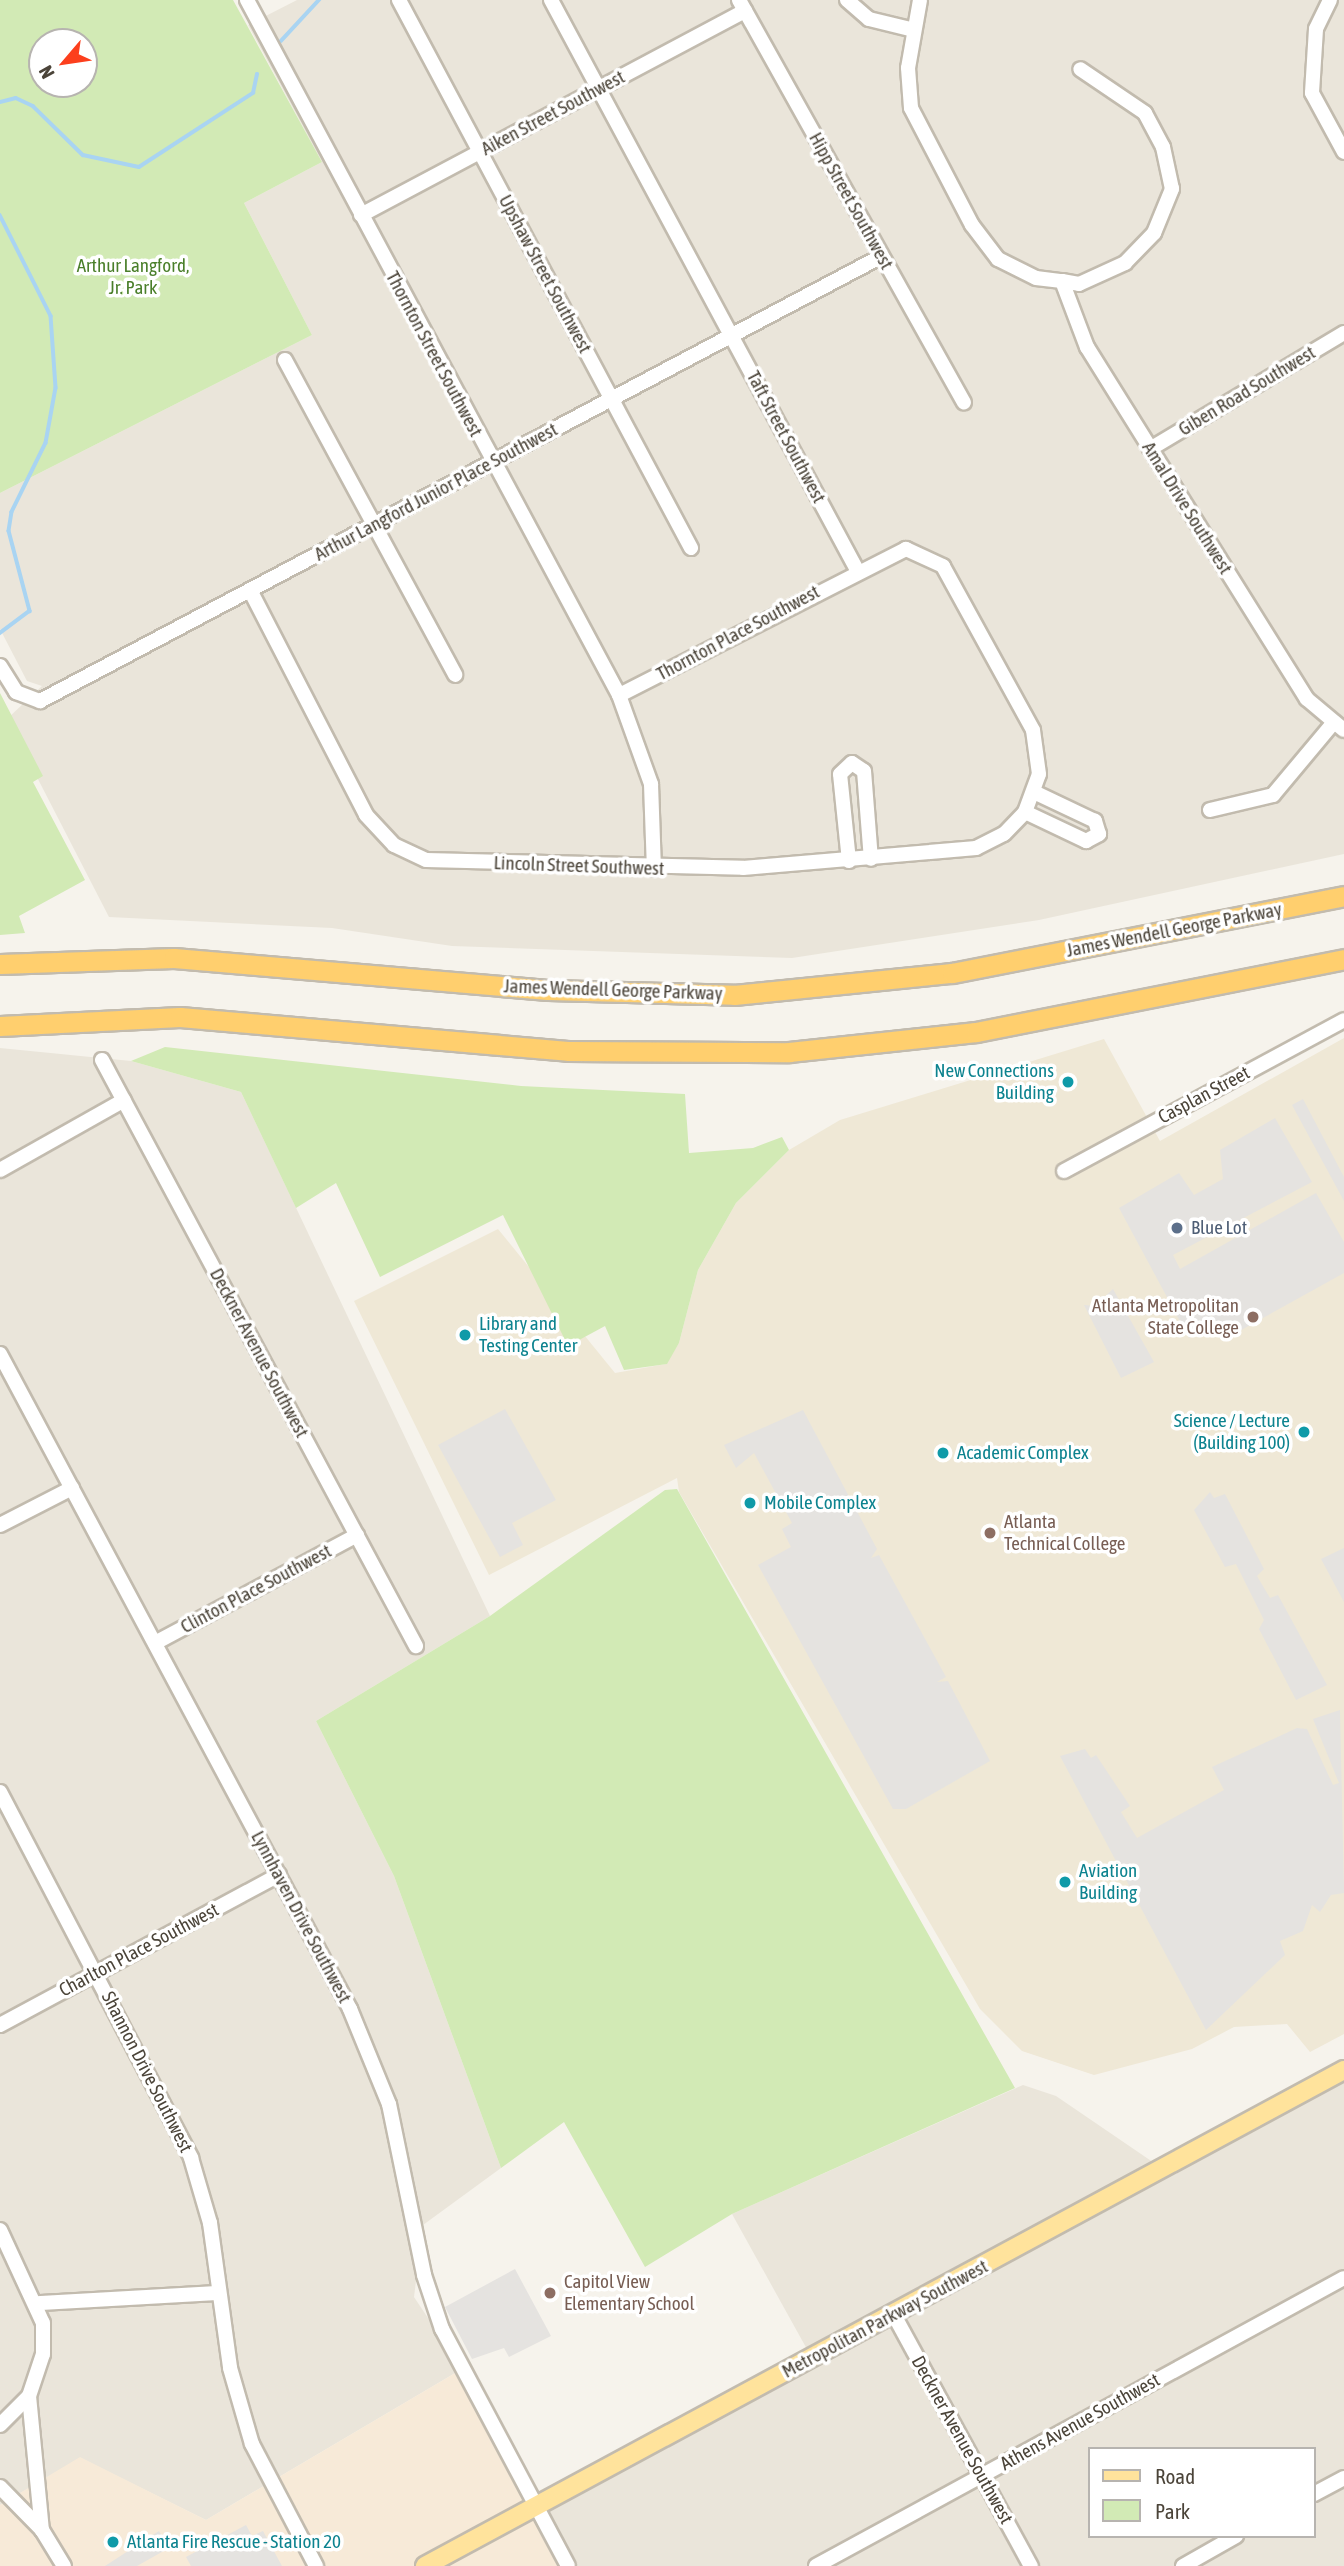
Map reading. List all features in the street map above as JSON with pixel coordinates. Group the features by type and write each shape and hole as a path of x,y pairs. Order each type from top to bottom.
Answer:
{"highway":[{"name":"James Wendell George Parkway","path":"0,964 174,958 548,990 734,995 952,973 1344,896"},
{"path":"0,1026 180,1017 578,1052 789,1052 1000,1028 1344,959"}],"main road":[{"name":"Metropolitan Parkway Southwest","path":"425,2566 1344,2070"}],"street":[{"name":"Thornton Street Southwest","path":"247,0 619,695 651,784 654,870"},
{"name":"Upshaw Street Southwest","path":"399,0 691,548"},
{"name":"Taft Street Southwest","path":"551,0 857,570"},
{"path":"847,0 869,19 914,30"},
{"path":"920,0 914,30 911,108 972,225 998,259 1036,278 1079,284 1125,263 1154,233 1172,189 1163,147 1145,113 1080,69"},
{"path":"1330,0 1314,39 1312,93 1344,152"},
{"name":"Aiken Street Southwest","path":"360,215 599,88 742,5"},
{"name":"Hipp Street Southwest","path":"742,5 964,402"},
{"name":"Arthur Langford Junior Place Southwest","path":"1,667 16,692 40,701 882,256"},
{"name":"Amal Drive Southwest","path":"1062,281 1087,347 1150,449 1307,699 1339,726 1273,795 1210,810"},
{"name":"Giben Road Southwest","path":"1150,449 1344,333"},
{"path":"285,360 372,526 455,675"},
{"path":"857,570 906,549 926,553 943,566 1033,730 1039,759 1034,792 1096,821 1099,834 1086,841 1025,812"},
{"name":"Thornton Place Southwest","path":"619,695 857,570"},
{"name":"Lincoln Street Southwest","path":"250,590 366,815 394,845 426,860 654,870 849,861 976,848 1004,834 1025,812 1034,792"},
{"path":"849,861 840,774 852,763 864,771 872,859"},
{"name":"Casplan Street","path":"1064,1171 1344,1020"},
{"name":"Deckner Avenue Southwest","path":"102,1060 416,1646"},
{"path":"0,1170 124,1100"},
{"name":"Lynnhaven Drive Southwest","path":"0,1354 279,1875 384,2089 442,2329 568,2566"},
{"path":"0,1525 72,1488"},
{"name":"Clinton Place Southwest","path":"155,1643 357,1535"},
{"name":"Shannon Drive Southwest","path":"0,1792 97,1973 191,2158 210,2222 230,2368 252,2444 316,2566"},
{"name":"Charlton Place Southwest","path":"0,2025 279,1875"},
{"path":"0,2230 39,2303 43,2354 29,2396 42,2530"},
{"name":"Athens Avenue Southwest","path":"816,2566 1344,2278"},
{"path":"39,2303 219,2292"},
{"name":"Deckner Avenue Southwest","path":"894,2315 1031,2566"},
{"path":"0,2426 29,2396"},
{"path":"1316,2493 1344,2478"},
{"path":"0,2487 42,2530 64,2566"},
{"path":"1183,2566 1232,2538"}],"shaded area":[{"path":"297,0 1344,0 1344,854 1039,920 792,958 452,946 332,928 109,917 7,719 42,686 27,681 0,629 0,493 312,335 244,203 322,162 248,25"},
{"name":"Atlanta Technical College","path":"1344,1038 1344,2034 1310,2052 1287,2024 1234,2027 1192,2049 1094,2075 1022,2051 980,2009 679,1492 677,1478 489,1575 354,1301 498,1229 615,1373 666,1364 679,1343 698,1270 736,1203 789,1150 840,1120 1104,1039 1160,1141"},
{"path":"0,1048 131,1061 241,1092 490,1616 316,1721 394,1876 501,2168 423,2225 414,2297 462,2369 206,2520 80,2458 0,2505"},
{"path":"1303,1099 1344,1177 1344,1201 1292,1105"},
{"name":"Blue Lot","path":"1275,1118 1312,1182 1173,1255 1180,1269 1316,1193 1344,1242 1344,1273 1225,1339 1211,1314 1212,1327 1189,1338 1119,1208 1179,1173 1194,1195 1223,1179 1220,1150"},
{"path":"1113,1289 1154,1362 1121,1378 1084,1305 1095,1306"},
{"path":"505,1409 556,1500 512,1523 523,1545 500,1557 438,1445"},
{"path":"803,1410 877,1549 871,1558 879,1555 946,1677 937,1682 948,1681 990,1761 906,1809 893,1809 758,1565 791,1547 782,1529 792,1523 754,1453 736,1468 724,1445"},
{"path":"1210,1492 1214,1498 1225,1494 1264,1569 1257,1576 1270,1598 1278,1595 1327,1685 1296,1700 1259,1629 1264,1620 1236,1564 1225,1567 1194,1510"},
{"path":"1344,1548 1344,1602 1321,1559"},
{"path":"1340,1710 1344,1893 1331,1895 1320,1912 1312,1905 1303,1931 1280,1941 1285,1955 1206,2030 1060,1756 1085,1749 1091,1758 1096,1755 1130,1806 1121,1812 1137,1838 1224,1790 1212,1767 1297,1728 1307,1729 1333,1785 1339,1783 1313,1719"},
{"path":"1344,2071 1344,2566 572,2566 540,2508 813,2360 732,2214 1023,2085 1056,2096 1163,2169"},
{"path":"515,2269 551,2336 509,2357 504,2348 472,2359 445,2307"},
{"path":"462,2369 572,2566 0,2566 0,2505 80,2457 206,2520"},
{"path":"246,2525 252,2536 263,2531 282,2566 191,2566 186,2557"},
{"path":"159,2531 169,2548 137,2566 105,2566"}],"green space":[{"name":"Arthur Langford, Jr. Park","path":"0,0 233,0 322,162 244,203 312,335 0,493"},
{"path":"0,693 43,776 33,782 85,880 19,916 25,933 0,935"},
{"path":"165,1047 521,1086 685,1094 689,1153 753,1148 782,1137 789,1150 736,1203 698,1270 679,1343 667,1364 624,1370 605,1326 568,1346 503,1215 380,1277 336,1183 296,1208 241,1092 131,1061"},
{"path":"677,1489 1015,2088 732,2214 645,2267 564,2122 501,2168 394,1876 316,1721 490,1616 665,1490"}],"waterway":[{"path":"281,41 319,0"},
{"path":"0,102 16,98 33,106 83,155 139,167 253,93 257,74"},
{"path":"0,215 51,316 56,388 46,443 12,512 9,531 30,611 0,634"}],"place":[{"name":"New Connections Building","path":"1068,1082"},
{"name":"Blue Lot","path":"1177,1228"},
{"name":"Atlanta Metropolitan State College","path":"1253,1317"},
{"name":"Library and Testing Center","path":"465,1335"},
{"name":"Science / Lecture (Building 100)","path":"1304,1432"},
{"name":"Academic Complex","path":"943,1453"},
{"name":"Mobile Complex","path":"750,1503"},
{"name":"Atlanta Technical College","path":"990,1533"},
{"name":"Aviation Building","path":"1065,1882"},
{"name":"Capitol View Elementary School","path":"550,2293"},
{"name":"Atlanta Fire Rescue - Station 20","path":"113,2542"}]}
